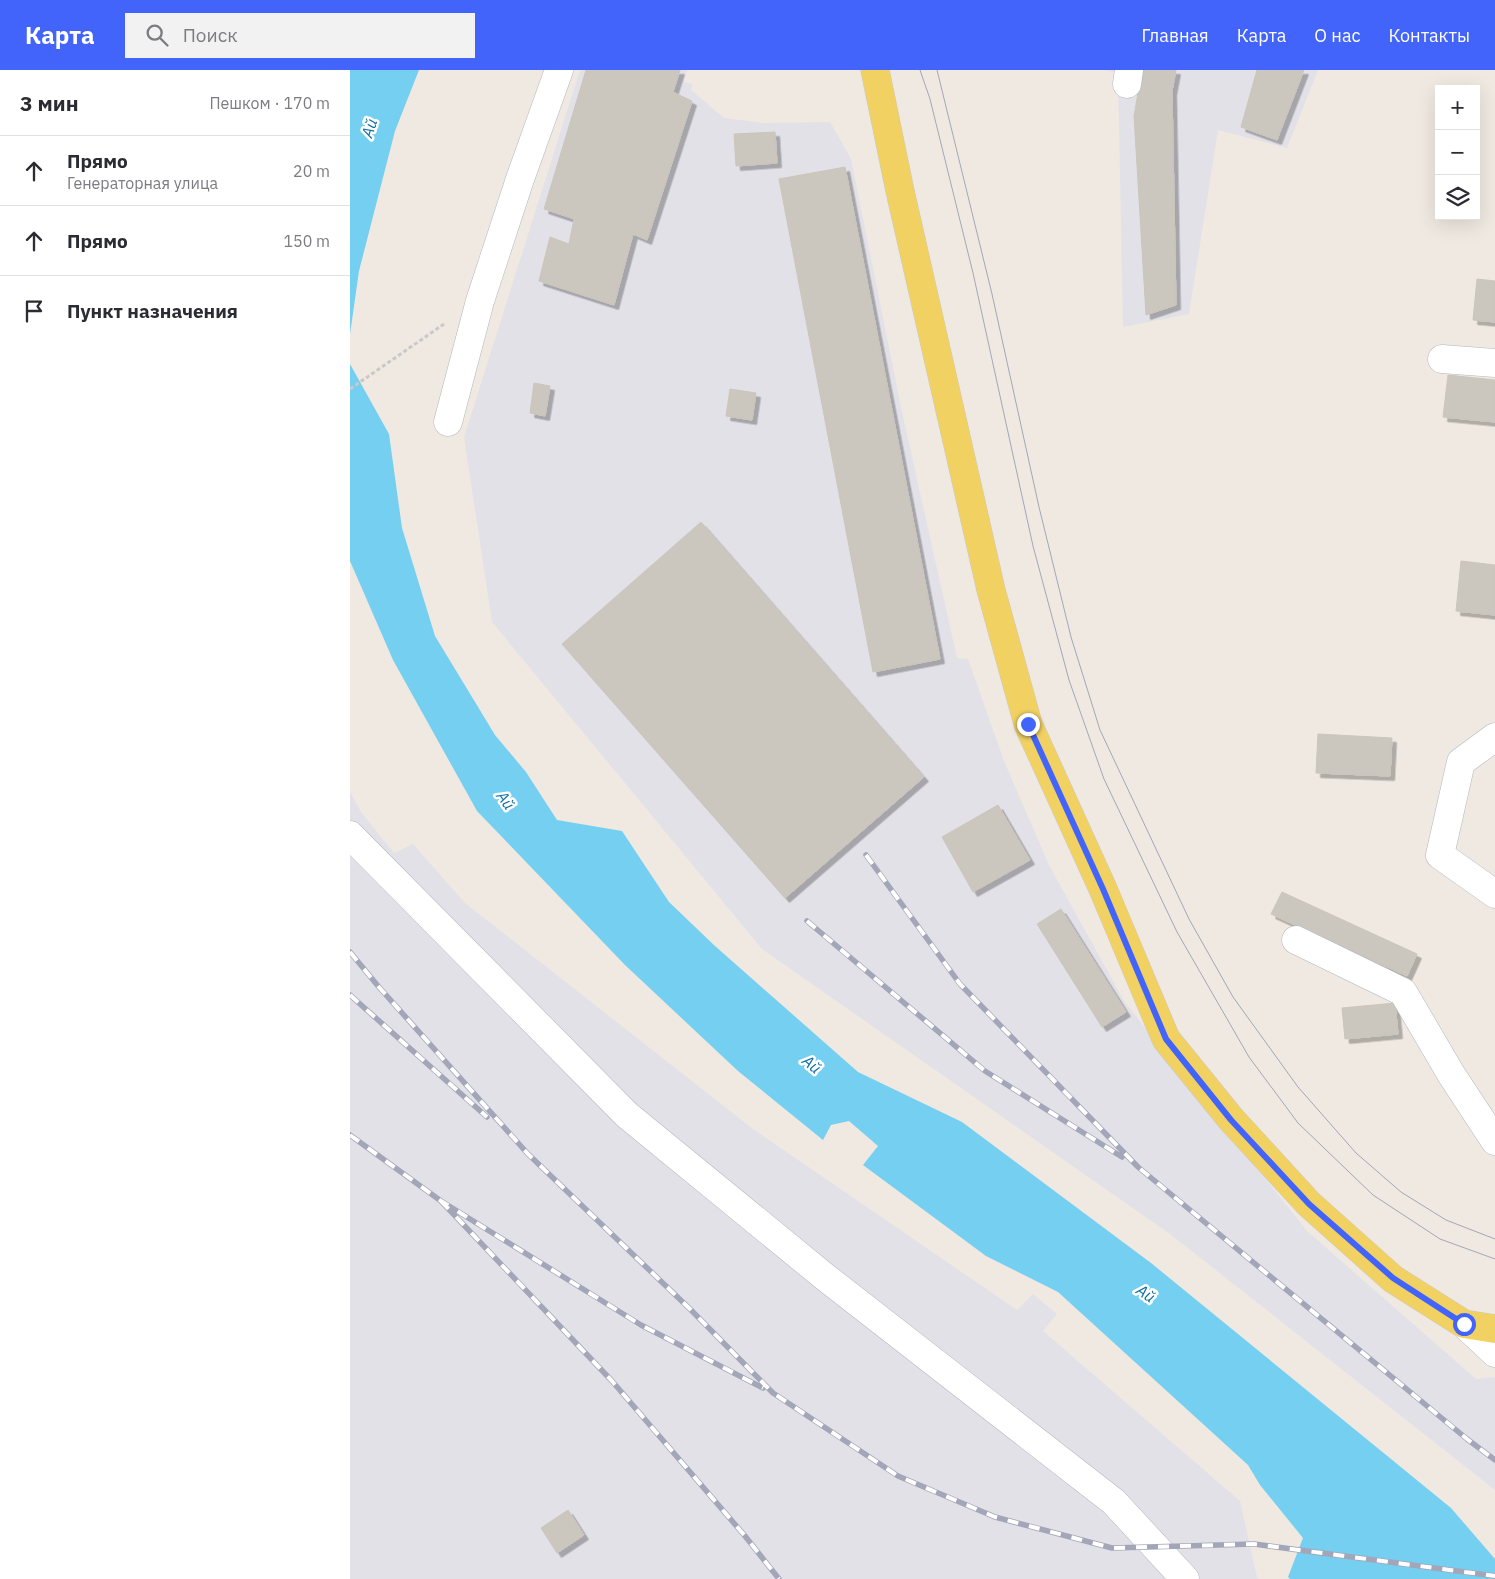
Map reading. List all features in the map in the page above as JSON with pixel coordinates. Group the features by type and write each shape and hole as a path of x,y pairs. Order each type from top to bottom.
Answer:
{"main road":[{"path":"875,70 900,191 991,590 1028,724 1103,889 1166,1039 1231,1120 1309,1204 1393,1278 1464,1324 1495,1328"}],"street":[{"path":"448,422 480,301 520,179 559,70"},
{"path":"1442,359 1495,363"},
{"path":"1495,737 1461,762 1440,855 1495,894"},
{"path":"350,835 627,1115 825,1277 1114,1502 1186,1579"},
{"path":"1296,940 1404,992 1451,1074 1495,1141"},
{"path":"1464,1324 1495,1353"}],"path":[{"path":"350,389 446,323"}],"shaded area":[{"path":"580,70 687,70 684,82 693,84 691,90 724,118 765,123 830,122 851,159 902,412 957,658 968,659 1004,761 1049,865 1124,1001 1307,1231 1476,1379 1495,1377 1495,1490 1170,1234 762,949 492,622 464,437"},
{"path":"1104,70 1318,70 1287,148 1218,130 1189,314 1123,327 1118,73"},
{"path":"350,792 361,812 394,853 413,844 465,903 753,1129 1017,1310 1033,1294 1057,1314 1043,1331 1240,1501 1259,1579 350,1579"}],"water":[{"name":"Ай","path":"350,70 419,70 395,131 359,271 350,334"},
{"name":"Ай","path":"350,364 389,434 402,528 435,636 495,735 526,772 557,820 622,831 669,902 715,946 858,1072 962,1122 1151,1263 1451,1508 1495,1559 1495,1579 1290,1579 1288,1577 1303,1538 1260,1485 1248,1465 1058,1292 986,1256 863,1165 878,1146 849,1121 831,1125 823,1140 738,1071 625,965 477,811 393,660 350,561"}],"building":[{"path":"586,70 680,70 673,92 692,101 647,240 633,234 614,305 539,281 550,237 569,244 574,219 544,209"},
{"path":"1142,70 1176,70 1172,91 1176,305 1146,315 1134,116"},
{"path":"1257,70 1304,70 1277,140 1241,127"},
{"path":"775,132 777,163 736,166 734,134"},
{"path":"845,167 940,659 873,672 779,179"},
{"path":"1477,279 1495,281 1495,322 1473,320"},
{"path":"1448,375 1495,380 1495,422 1443,417"},
{"path":"534,383 550,386 545,416 530,413"},
{"path":"730,389 756,393 752,420 726,416"},
{"path":"701,522 924,777 785,898 562,644"},
{"path":"1461,561 1495,565 1495,615 1456,611"},
{"path":"1318,734 1392,738 1390,776 1316,773"},
{"path":"998,805 1030,860 973,892 942,837"},
{"path":"1282,892 1417,954 1407,976 1271,914"},
{"path":"1061,909 1126,1012 1102,1027 1037,924"},
{"path":"1395,1003 1398,1034 1345,1039 1342,1008"},
{"path":"568,1510 584,1535 557,1553 541,1528"}],"tram line":[{"path":"920,70 930,99 973,273 1033,546 1069,680 1104,779 1177,932 1249,1057 1298,1123 1373,1195 1440,1239 1495,1259"},
{"path":"937,70 992,294 1039,507 1071,637 1100,730 1189,919 1233,997 1298,1087 1356,1153 1401,1192 1446,1220 1495,1239"}],"railway":[{"path":"866,855 960,984 1138,1167 1467,1439 1495,1460"},
{"path":"807,921 985,1071 1122,1157"},
{"path":"350,952 528,1154 690,1309 773,1393 898,1476 995,1517 1112,1548 1254,1544 1495,1576"},
{"path":"350,995 487,1117"},
{"path":"350,1135 441,1201 641,1325 763,1388"},
{"path":"441,1201 612,1381 745,1536 779,1579"}],"route":[{"path":"1028,724 1103,889 1166,1039 1231,1120 1309,1204 1393,1278 1464,1324"}]}
